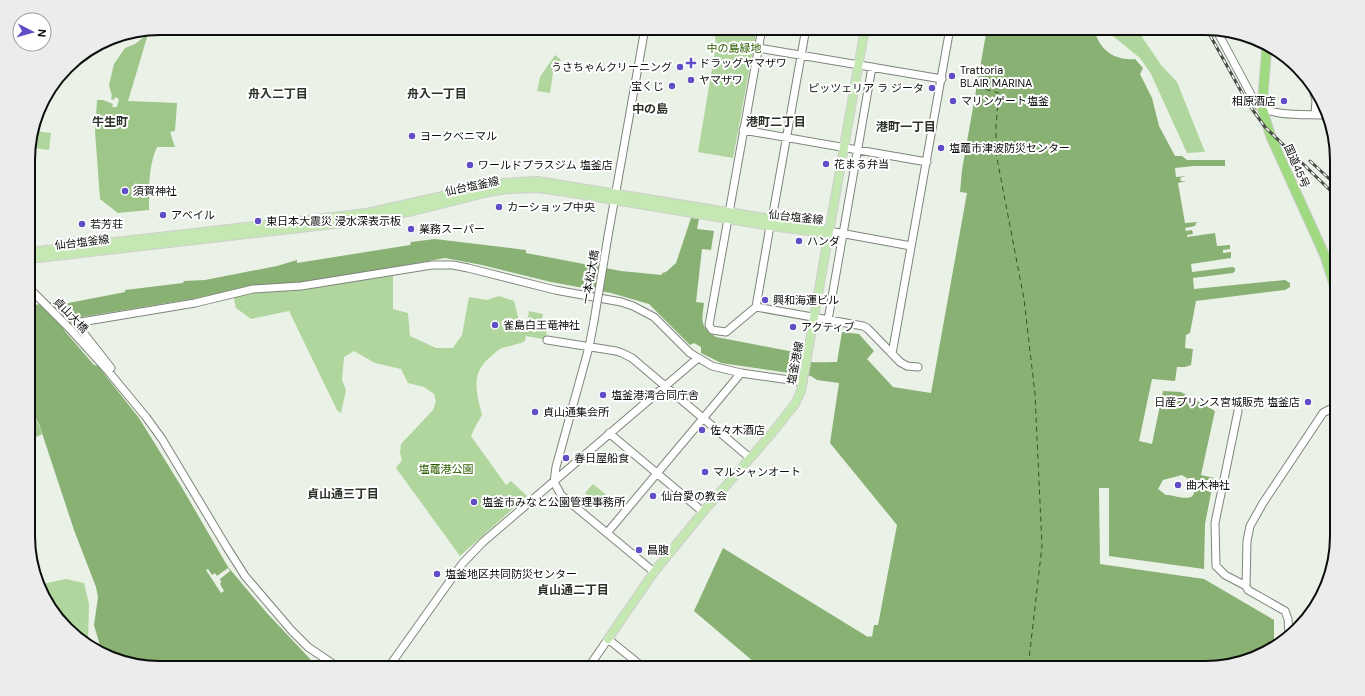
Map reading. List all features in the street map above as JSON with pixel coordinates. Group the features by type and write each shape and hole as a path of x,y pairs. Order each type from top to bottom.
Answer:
{"highway":[{"name":"国道45号","path":"1266,52 1262,108 1271,137 1325,256 1330,272"}],"main road":[{"name":"塩釜港線","path":"608,640 654,572 795,404 801,391 864,35"},
{"name":"仙台塩釜線","path":"35,251 367,213 488,184 537,181 615,197"},
{"name":"仙台塩釜線","path":"35,258 361,221 413,211 489,192 508,189 537,188 615,197 771,222 817,232 829,232"}],"street":[{"name":"一本松大橋","path":"554,482 556,467 589,347 644,35"},
{"path":"761,35 709,324 712,330 726,332 756,307 805,35"},
{"path":"892,354 949,35"},
{"path":"1220,36 1256,104 1273,112 1321,115"},
{"path":"758,48 942,79"},
{"path":"828,320 872,67"},
{"path":"1315,114 1316,104"},
{"path":"743,130 927,162"},
{"path":"829,232 911,246"},
{"path":"329,661 308,647 292,631 245,576 162,439 108,371 111,368 78,326 81,322 195,303 253,289 301,286 424,266 446,264 469,268 555,290 621,302 633,306 654,317 690,353 712,366 742,373 803,379"},
{"name":"貞山大橋","path":"35,294 70,329 108,371"},
{"path":"756,307 863,326 867,328 900,362 907,366 918,367"},
{"path":"547,340 622,353 632,358 750,458"},
{"path":"393,661 462,564 484,542 698,358"},
{"path":"607,533 702,418 742,373"},
{"path":"1246,586 1247,541 1250,526 1263,503 1323,413 1330,410"},
{"path":"1238,411 1215,523 1216,566 1225,575 1246,586 1251,592 1285,611 1288,619 1289,628"},
{"path":"609,434 703,512"},
{"path":"554,482 561,495 654,572"},
{"path":"593,661 608,640 635,661"}],"green space":[{"name":"中の島緑地","path":"715,35 756,35 733,158 698,152 716,45"},
{"path":"1112,35 1141,35 1161,65 1177,82 1205,152 1187,153 1151,74 1140,58"},
{"path":"555,55 561,60 553,73 550,93 537,91 540,77"},
{"path":"38,131 51,133 49,150 35,148"},
{"name":"塩竈港公園","path":"393,274 393,309 408,313 410,336 436,348 453,348 462,335 469,297 487,300 499,296 514,301 518,317 524,326 527,326 529,311 543,314 541,324 548,325 546,336 543,339 526,336 525,341 500,349 483,364 479,371 476,385 482,415 471,436 506,485 511,481 527,496 460,556 396,468 402,460 400,453 401,444 433,410 436,401 434,394 424,387 408,383 401,369 375,363 354,351 344,357 342,380 346,390 341,413 337,410 289,311 251,319 236,308 233,295"},
{"path":"593,484 609,497 601,507 585,493"},
{"path":"66,579 84,583 89,604 88,638 78,630 61,612 45,583"}],"shaded area":[{"path":"986,35 1096,35 1103,48 1108,52 1120,58 1135,59 1143,68 1140,74 1152,98 1159,126 1175,156 1182,156 1187,160 1225,160 1225,166 1194,166 1175,168 1176,177 1186,176 1180,178 1181,181 1186,181 1178,183 1185,223 1199,222 1196,223 1195,226 1185,228 1186,231 1192,230 1193,234 1187,235 1187,237 1215,233 1217,246 1230,245 1230,249 1223,250 1223,253 1231,252 1231,258 1191,264 1192,272 1232,267 1235,268 1233,273 1193,278 1194,289 1285,280 1290,283 1290,287 1285,290 1196,301 1190,333 1186,335 1185,348 1193,349 1191,365 1177,367 1175,381 1152,379 1139,441 1152,444 1163,391 1181,392 1215,411 1201,475 1214,478 1205,524 1204,569 1109,556 1109,488 1099,488 1100,564 1204,579 1274,620 1274,640 1245,654 1229,659 1213,661 753,661 694,611 723,548 868,637 872,637 874,625 878,625 897,525 830,443 839,383 817,380 811,376 721,363 701,353 701,347 694,343 690,345 649,304 611,293 551,282 482,265 445,258 305,283 253,286 198,298 76,318 64,330 94,365 98,366 139,418 228,567 266,612 313,661 144,660 128,657 100,645 94,625 98,597 96,587 74,530 39,424 35,417 35,305 52,302 53,306 125,292 125,290 183,283 184,281 205,280 277,266 297,260 297,263 410,245 411,242 435,239 526,250 526,253 621,271 662,275 662,273 666,272 676,263 691,218 699,219 697,229 714,231 711,250 702,249 696,302 704,303 702,319 704,326 716,337 794,352 803,360 814,362 837,362 842,332 859,334 874,351 867,359 893,387 931,393 967,193 960,192 962,170","holes":["1182,475 1190,480 1194,487 1194,494 1192,497 1184,498 1166,495 1158,489 1163,480"]},
{"path":"148,36 128,101 177,103 175,131 170,132 175,147 157,147 152,162 149,186 149,210 118,213 100,199 95,131 97,100 103,100 113,104 112,107 117,107 119,99 115,97 114,100 111,99 112,96 109,85 114,64 125,48 135,44"},
{"path":"35,417 39,426 42,434 35,438"}],"pier":[{"path":"228,568 230,571 220,579 220,584 224,591 221,593 206,570 208,569 212,575 215,573 217,576"}],"ferry route":[{"path":"977,87 999,93 996,125 996,153 1024,299 1035,394 1042,546 1029,661"}],"railway":[{"path":"1210,35 1247,102 1265,127 1330,190"},
{"path":"1310,161 1330,179"}],"place":[{"name":"ドラッグヤマザワ","path":"691,63"},
{"name":"うさちゃんクリーニング","path":"680,67"},
{"name":"Trattoria BLAIR MARINA","path":"952,76"},
{"name":"ヤマザワ","path":"691,80"},
{"name":"宝くじ","path":"672,86"},
{"name":"ピッツェリア ラ ジータ","path":"932,88"},
{"name":"マリンゲート塩釜","path":"953,101"},
{"name":"相原酒店","path":"1284,101"},
{"name":"ヨークベニマル","path":"412,136"},
{"name":"塩竈市津波防災センター","path":"941,148"},
{"name":"花まる弁当","path":"826,164"},
{"name":"ワールドプラスジム 塩釜店","path":"470,165"},
{"name":"須賀神社","path":"125,191"},
{"name":"カーショップ中央","path":"499,207"},
{"name":"アベイル","path":"163,215"},
{"name":"東日本大震災 浸水深表示板","path":"258,221"},
{"name":"若芳荘","path":"82,224"},
{"name":"業務スーパー","path":"411,229"},
{"name":"ハンダ","path":"799,241"},
{"name":"興和海運ビル","path":"765,300"},
{"name":"雀島白王竜神社","path":"495,325"},
{"name":"アクティブ","path":"793,327"},
{"name":"塩釜港湾合同庁舎","path":"603,395"},
{"name":"日産プリンス宮城販売 塩釜店","path":"1308,402"},
{"name":"貞山通集会所","path":"535,412"},
{"name":"佐々木酒店","path":"702,430"},
{"name":"春日屋船食","path":"566,458"},
{"name":"マルシャンオート","path":"705,472"},
{"name":"曲木神社","path":"1178,485"},
{"name":"仙台愛の教会","path":"653,496"},
{"name":"塩釜市みなと公園管理事務所","path":"474,502"},
{"name":"昌腹","path":"639,550"},
{"name":"塩釜地区共同防災センター","path":"437,574"}],"district":[{"name":"舟入二丁目","path":"278,94"},
{"name":"舟入一丁目","path":"437,94"},
{"name":"中の島","path":"650,109"},
{"name":"牛生町","path":"110,122"},
{"name":"港町二丁目","path":"776,122"},
{"name":"港町一丁目","path":"906,127"},
{"name":"貞山通三丁目","path":"343,494"},
{"name":"貞山通二丁目","path":"573,590"}]}
